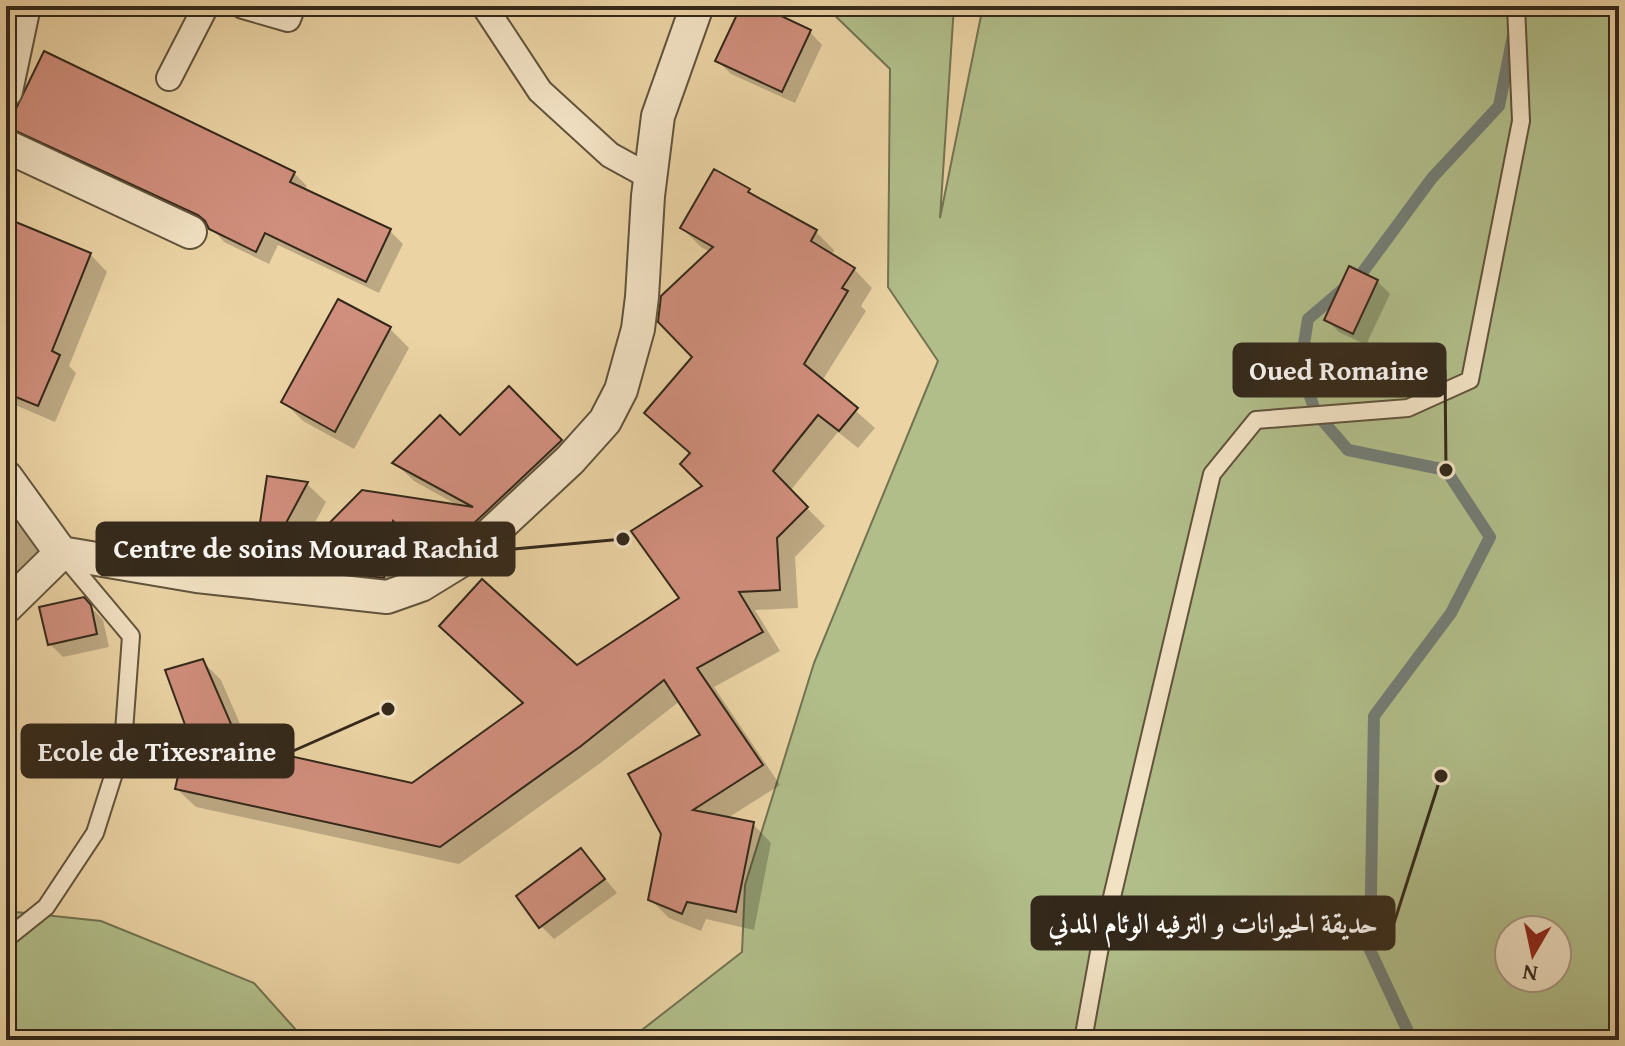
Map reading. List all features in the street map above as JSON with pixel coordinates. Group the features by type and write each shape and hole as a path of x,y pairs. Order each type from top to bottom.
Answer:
{"street":[{"path":"6,91 24,6"},
{"path":"169,78 206,6"},
{"path":"243,6 288,19 293,6"},
{"path":"484,6 540,91 610,155 650,177"},
{"path":"6,477 61,553 197,576 387,597 421,585 465,558 570,460 605,421 621,390 641,308 650,177 658,116 697,6"},
{"path":"6,146 190,232"},
{"path":"6,607 61,553"}],"lane":[{"path":"1083,1040 1099,952 1212,474 1256,420 1408,408 1470,380 1521,121 1516,6"},
{"path":"6,939 46,907 95,833 123,745 131,636 61,553"}],"green space":[{"path":"825,6 954,6 940,218 983,6 1619,6 1619,1040 629,1040 742,952 745,885 814,663 938,361 888,287 890,69"},
{"path":"6,911 101,921 254,983 305,1040 6,1040"}],"building":[{"path":"741,6 760,6 811,30 782,92 715,61"},
{"path":"44,51 295,172 290,182 391,229 366,282 265,233 256,252 209,229 198,215 7,127"},
{"path":"714,169 750,189 748,192 817,230 811,241 855,268 842,288 848,291 804,364 858,408 839,431 818,415 773,471 808,507 777,538 780,590 739,592 763,632 697,668 763,765 693,810 754,822 736,912 687,902 682,914 648,900 661,834 628,774 700,735 664,680 581,746 440,847 175,789 188,733 165,670 203,659 240,745 412,783 523,703 439,626 482,579 577,665 679,598 631,531 702,486 680,464 690,453 644,413 692,357 658,322 661,296 713,247 680,228"},
{"path":"6,218 91,253 52,351 60,355 38,406 6,393"},
{"path":"1349,266 1378,280 1353,334 1324,320"},
{"path":"338,299 391,327 335,432 281,402"},
{"path":"509,386 562,440 453,543 430,557 393,521 384,578 286,567 362,490 473,507 392,463 440,415 460,435"},
{"path":"267,476 308,482 264,564 254,563"},
{"path":"84,597 91,605 97,634 48,645 39,607"},
{"path":"581,848 605,879 539,928 516,896"}],"waterway":[{"path":"1412,1040 1370,950 1374,716 1451,613 1490,537 1446,470 1348,450 1316,413 1300,369 1308,319 1362,273 1432,178 1499,106 1513,36"}],"place":[{"name":"Oued Romaine","path":"1446,470"},
{"name":"Centre de soins Mourad Rachid","path":"623,539"},
{"name":"Ecole de Tixesraine","path":"388,709"},
{"name":"حديقة الحيوانات و الترفيه الوئام المدني","path":"1441,776"}]}
